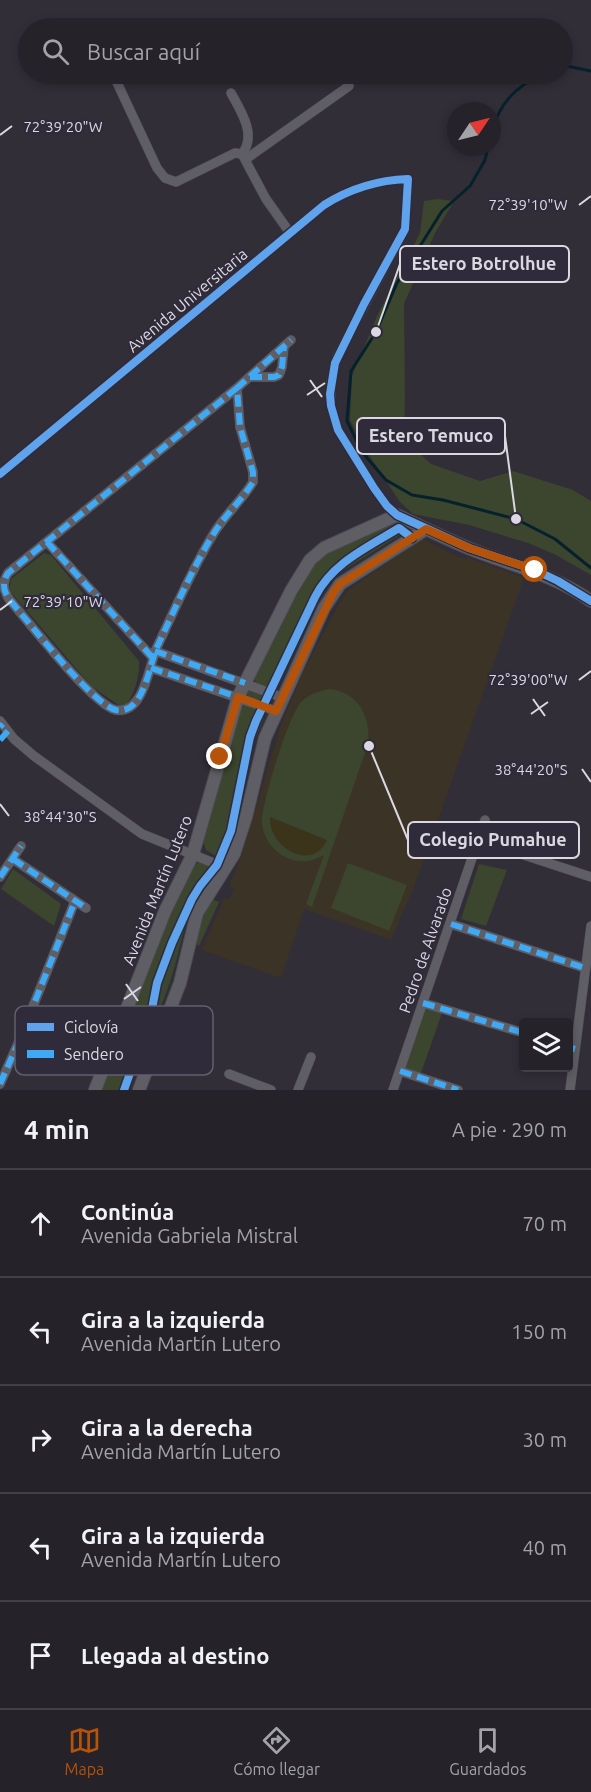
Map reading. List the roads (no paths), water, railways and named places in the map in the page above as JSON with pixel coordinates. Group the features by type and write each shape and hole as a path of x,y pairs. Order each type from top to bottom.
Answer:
{"street":[{"path":"118,84 157,168 165,178 176,182 235,153 244,157 266,199 290,233"},
{"path":"244,157 349,86"},
{"path":"231,93 244,118 248,136 244,157"},
{"name":"Avenida Universitaria","path":"0,474 324,205 349,191 378,182 408,179 405,229 337,357 331,383 331,406 338,430 374,488 397,515"},
{"path":"237,388 240,427 253,472 253,482 214,532 192,571 154,654 151,668 136,704 126,709 113,710 89,692 9,599 3,583 8,573 237,388 288,343 279,375 250,377"},
{"path":"397,515 469,548 558,580 591,600"},
{"name":"Avenida Martín Lutero","path":"128,1006 165,911 193,854 238,697 291,591 310,561 324,548 337,540 397,515"},
{"path":"171,1006 180,983 197,913 226,868 238,843 265,738 281,697 302,658 324,608 340,584 426,529"},
{"path":"46,542 154,654 281,697"},
{"path":"151,668 276,711"},
{"path":"3,726 34,756 142,834 226,868"},
{"path":"0,740 3,726"},
{"name":"Pedro de Alvarado","path":"393,1090 485,820"},
{"path":"478,840 591,877"},
{"path":"0,878 21,846"},
{"path":"13,859 86,908"},
{"path":"33,1006 75,901"},
{"path":"451,924 585,968"},
{"path":"573,1045 586,1001 585,968 591,926"},
{"path":"423,1003 519,1032"},
{"path":"0,1084 15,1050"},
{"path":"298,1090 311,1058"},
{"path":"400,1071 458,1090"},
{"path":"570,1090 571,1072"},
{"path":"229,1074 270,1090"},
{"name":"Avenida Martín Lutero","path":"95,1090 101,1075"},
{"path":"139,1090 145,1075"}],"waterway":[{"path":"573,67 591,71"},
{"path":"501,109 524,84"},
{"path":"486,156 470,186 442,211 397,283 376,332 351,371 347,421 362,452 386,480 412,495 443,500 516,519 555,539 591,568"}],"place":[{"name":"Estero Botrolhue","path":"376,332"},
{"name":"Estero Temuco","path":"516,519"},
{"name":"Colegio Pumahue","path":"369,746"}]}
